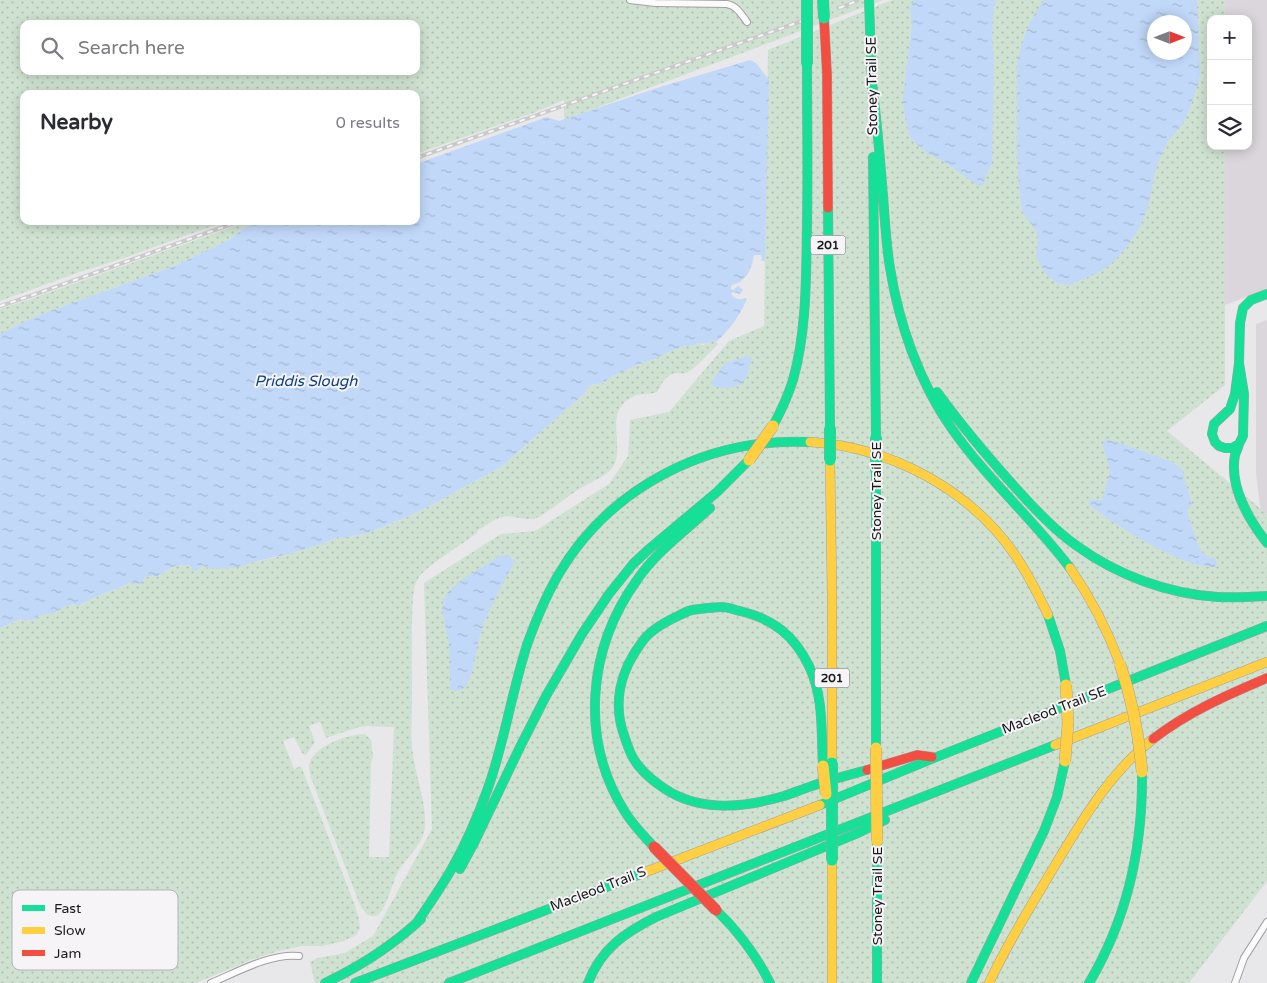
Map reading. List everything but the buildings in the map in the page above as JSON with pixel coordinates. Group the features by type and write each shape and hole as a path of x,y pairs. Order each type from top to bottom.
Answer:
{"main road":[{"path":"770,983 742,936 654,847 621,806 603,765 594,716 594,688 599,656 621,602 654,559 731,486 773,426 783,406 795,373 805,302 808,193 807,0"},
{"name":"201","path":"823,0 826,62 832,593 828,764 832,840 832,983"},
{"name":"Stoney Trail SE","path":"869,0 872,83 876,437 877,983"},
{"path":"872,83 890,268 900,313 913,352 929,388 955,433 993,480 1069,567 1080,583 1107,631 1126,679 1133,709 1142,772 1142,818 1136,860 1125,902 1105,954 1089,983"},
{"path":"1239,444 1232,448 1219,446 1214,442 1212,434 1214,424 1230,409 1234,394 1239,363 1240,327 1243,308 1251,300 1267,294"},
{"path":"913,352 936,390 976,443 1045,519 1077,546 1124,573 1176,591 1219,597 1267,596"},
{"path":"1239,363 1244,394 1243,436 1235,452 1234,459 1238,486 1248,515 1267,543"},
{"path":"416,924 452,869 479,809 500,753 521,666 545,598 572,552 590,530 623,500 654,478 697,458 725,449 758,443 792,441 826,443 846,446 880,456 910,468 960,498 988,522 1009,547 1037,589 1051,620 1061,652 1066,684 1068,723 1065,761 1060,788 1046,828 1032,859 971,983"},
{"path":"325,983 372,959 394,944 416,924 443,894 463,864 542,704 576,644 614,587 642,555 715,495 746,464"},
{"path":"828,764 820,705 809,667 792,640 780,627 764,618 729,606 710,606 680,613 662,623 648,634 630,658 623,674 618,710 620,727 626,746 637,764 649,777 686,800 708,805 735,805 759,802 917,755 934,758"},
{"name":"Macleod Trail SE","path":"842,797 934,758 1267,626"},
{"path":"449,983 1267,662"},
{"path":"989,983 1010,941 1094,803 1126,763 1178,721 1267,678"},
{"name":"Macleod Trail S","path":"355,983 842,797"},
{"path":"588,983 602,958 625,934 635,928 656,917 858,833 893,816 916,800"}],"street":[{"path":"630,0 655,3 727,4 736,8 746,22"},
{"path":"1235,983 1244,958 1267,922"},
{"path":"211,983 273,958 290,955 299,956"}],"shaded area":[{"path":"1225,0 1267,0 1267,289 1225,305 1225,150 1252,150 1252,15 1225,15"},
{"path":"1267,320 1267,513 1261,513 1256,474 1256,324"}],"green space":[{"path":"0,0 883,0 564,120 564,100 533,113 420,153 420,90 20,90 20,225 215,225 0,301"},
{"path":"892,0 1225,0 1225,15 1207,15 1207,150 1225,150 1225,385 1167,431 1267,514 1267,881 1189,983 315,983 310,962 318,958 345,953 373,936 432,829 424,583 501,534 535,531 609,484 628,456 630,420 669,412 729,341 764,326 768,50"},
{"path":"238,225 249,225 229,240 177,265 39,315 0,335 0,309"},
{"path":"712,341 718,344 687,373 676,373 669,376 664,380 657,392 634,396 624,403 619,410 617,419 617,456 614,465 607,473 576,491 539,517 529,519 507,516 493,521 435,562 417,581 412,611 412,742 414,763 424,807 425,825 424,833 418,845 397,874 386,902 378,915 367,915 360,905 311,778 309,766 311,759 316,753 332,742 350,736 365,734 371,740 373,757 371,763 369,857 389,857 394,727 359,727 326,738 320,722 309,726 315,742 306,755 302,753 294,737 283,741 294,769 301,766 354,903 360,929 356,935 344,941 322,946 301,946 279,951 253,959 196,983 0,983 0,628 22,619 25,621 36,619 37,616 54,613 64,607 75,604 80,606 131,581 158,576 174,566 257,561 289,554 338,537 343,538 368,533 409,516 501,467 584,394 590,385 603,383 613,376 681,347 697,343 703,345"}],"water":[{"path":"915,0 996,0 992,30 994,59 992,164 983,185 979,186 946,163 924,151 910,137 905,118 903,98 912,25 910,7"},
{"path":"1044,0 1197,0 1200,72 1198,84 1182,125 1168,141 1158,162 1148,207 1140,227 1127,247 1114,261 1095,274 1069,285 1057,283 1043,270 1036,256 1037,232 1022,211 1019,189 1017,65 1021,48 1034,15"},
{"name":"Priddis Slough","path":"750,60 756,63 769,80 765,261 762,261 761,255 754,255 747,275 740,282 731,286 733,290 738,286 743,290 740,294 733,292 731,294 734,297 747,299 734,322 716,342 697,343 681,347 613,376 603,383 590,385 584,394 501,467 409,516 368,533 343,538 338,537 289,554 234,568 210,569 202,565 196,571 192,570 190,565 174,566 158,576 145,577 142,583 134,584 130,582 79,606 74,604 54,613 37,616 36,619 25,621 21,619 0,628 0,334 39,315 177,265 229,240 249,225 420,225 420,163 547,117 559,121 657,88"},
{"path":"747,356 752,358 747,376 741,384 729,388 713,386 711,383 725,363"},
{"path":"1108,440 1172,462 1182,469 1192,505 1187,509 1194,533 1204,554 1215,559 1217,564 1214,567 1200,565 1167,553 1130,533 1088,504 1090,500 1102,500 1110,471 1103,446 1104,441"},
{"path":"499,556 509,556 515,562 497,596 479,638 470,678 462,689 450,690 449,645 442,610 443,601 448,592 459,582"}],"railway":[{"path":"839,8 857,1"},
{"path":"420,157 802,21"},
{"path":"0,306 229,225"}],"traffic: fast":[{"path":"807,0 807,64"},
{"path":"823,0 824,18"},
{"path":"869,0 872,88"},
{"path":"773,426 793,380 798,361 803,322 807,225 807,64"},
{"path":"872,83 890,268 905,331 920,372 940,411 952,429 995,482 1070,568"},
{"path":"873,157 876,437"},
{"path":"828,208 830,428"},
{"path":"1239,363 1244,394 1243,436 1239,444 1232,448 1225,448 1215,442 1212,434 1214,424 1230,409 1235,394 1239,363 1240,323 1243,308 1251,300 1267,294"},
{"path":"937,392 974,440 1028,502 1060,532 1092,556 1126,574 1180,592 1218,597 1267,596"},
{"path":"830,428 830,460"},
{"path":"876,437 876,471"},
{"path":"416,924 451,870 476,819 494,770 517,678 531,634 557,577 579,545 604,517 633,493 664,474 698,459 734,448 772,443 810,442"},
{"path":"1239,444 1235,455 1234,467 1238,490 1247,513 1267,543"},
{"path":"460,869 546,696 582,634 609,594 633,564 717,492 749,460"},
{"path":"876,471 876,748"},
{"path":"654,847 625,812 610,784 601,755 596,724 595,694 600,664 608,635 621,606 637,580 662,551 710,508"},
{"path":"823,766 821,715 814,678 797,645 772,624 752,614 727,607 692,610 653,630 634,653 620,688 619,713 621,725 629,749 639,767 670,792 697,803 726,806 740,805 770,800 867,770"},
{"path":"1048,615 1060,651 1066,685"},
{"path":"820,805 1267,626"},
{"path":"449,983 1055,745"},
{"path":"971,983 1044,831 1057,797 1065,761"},
{"path":"832,763 832,860"},
{"path":"1089,983 1113,933 1123,908 1130,881 1136,854 1142,800 1142,772"},
{"path":"588,983 593,971 607,951 624,936 644,923 885,820"},
{"path":"877,841 877,983"},
{"path":"355,983 643,873"},
{"path":"716,910 746,944 770,983"},
{"path":"325,983 376,955 421,919"}],"traffic: slow":[{"path":"749,460 773,426"},
{"path":"810,442 870,453 899,463 927,476 953,493 977,512 999,534 1017,558 1034,586 1048,615"},
{"path":"830,460 832,763"},
{"path":"1070,568 1098,614 1120,664"},
{"path":"1055,745 1267,662"},
{"path":"1120,664 1134,717 1142,772"},
{"path":"1065,761 1068,723 1066,685"},
{"path":"989,983 1003,954 1084,818 1122,768 1153,739"},
{"path":"876,748 877,841"},
{"path":"823,766 826,794"},
{"path":"643,873 820,805"},
{"path":"832,860 832,983"}],"traffic: jam":[{"path":"824,18 827,75 828,208"},
{"path":"1153,739 1194,712 1267,678"},
{"path":"867,770 917,755 932,757"},
{"path":"654,847 716,910"}]}
